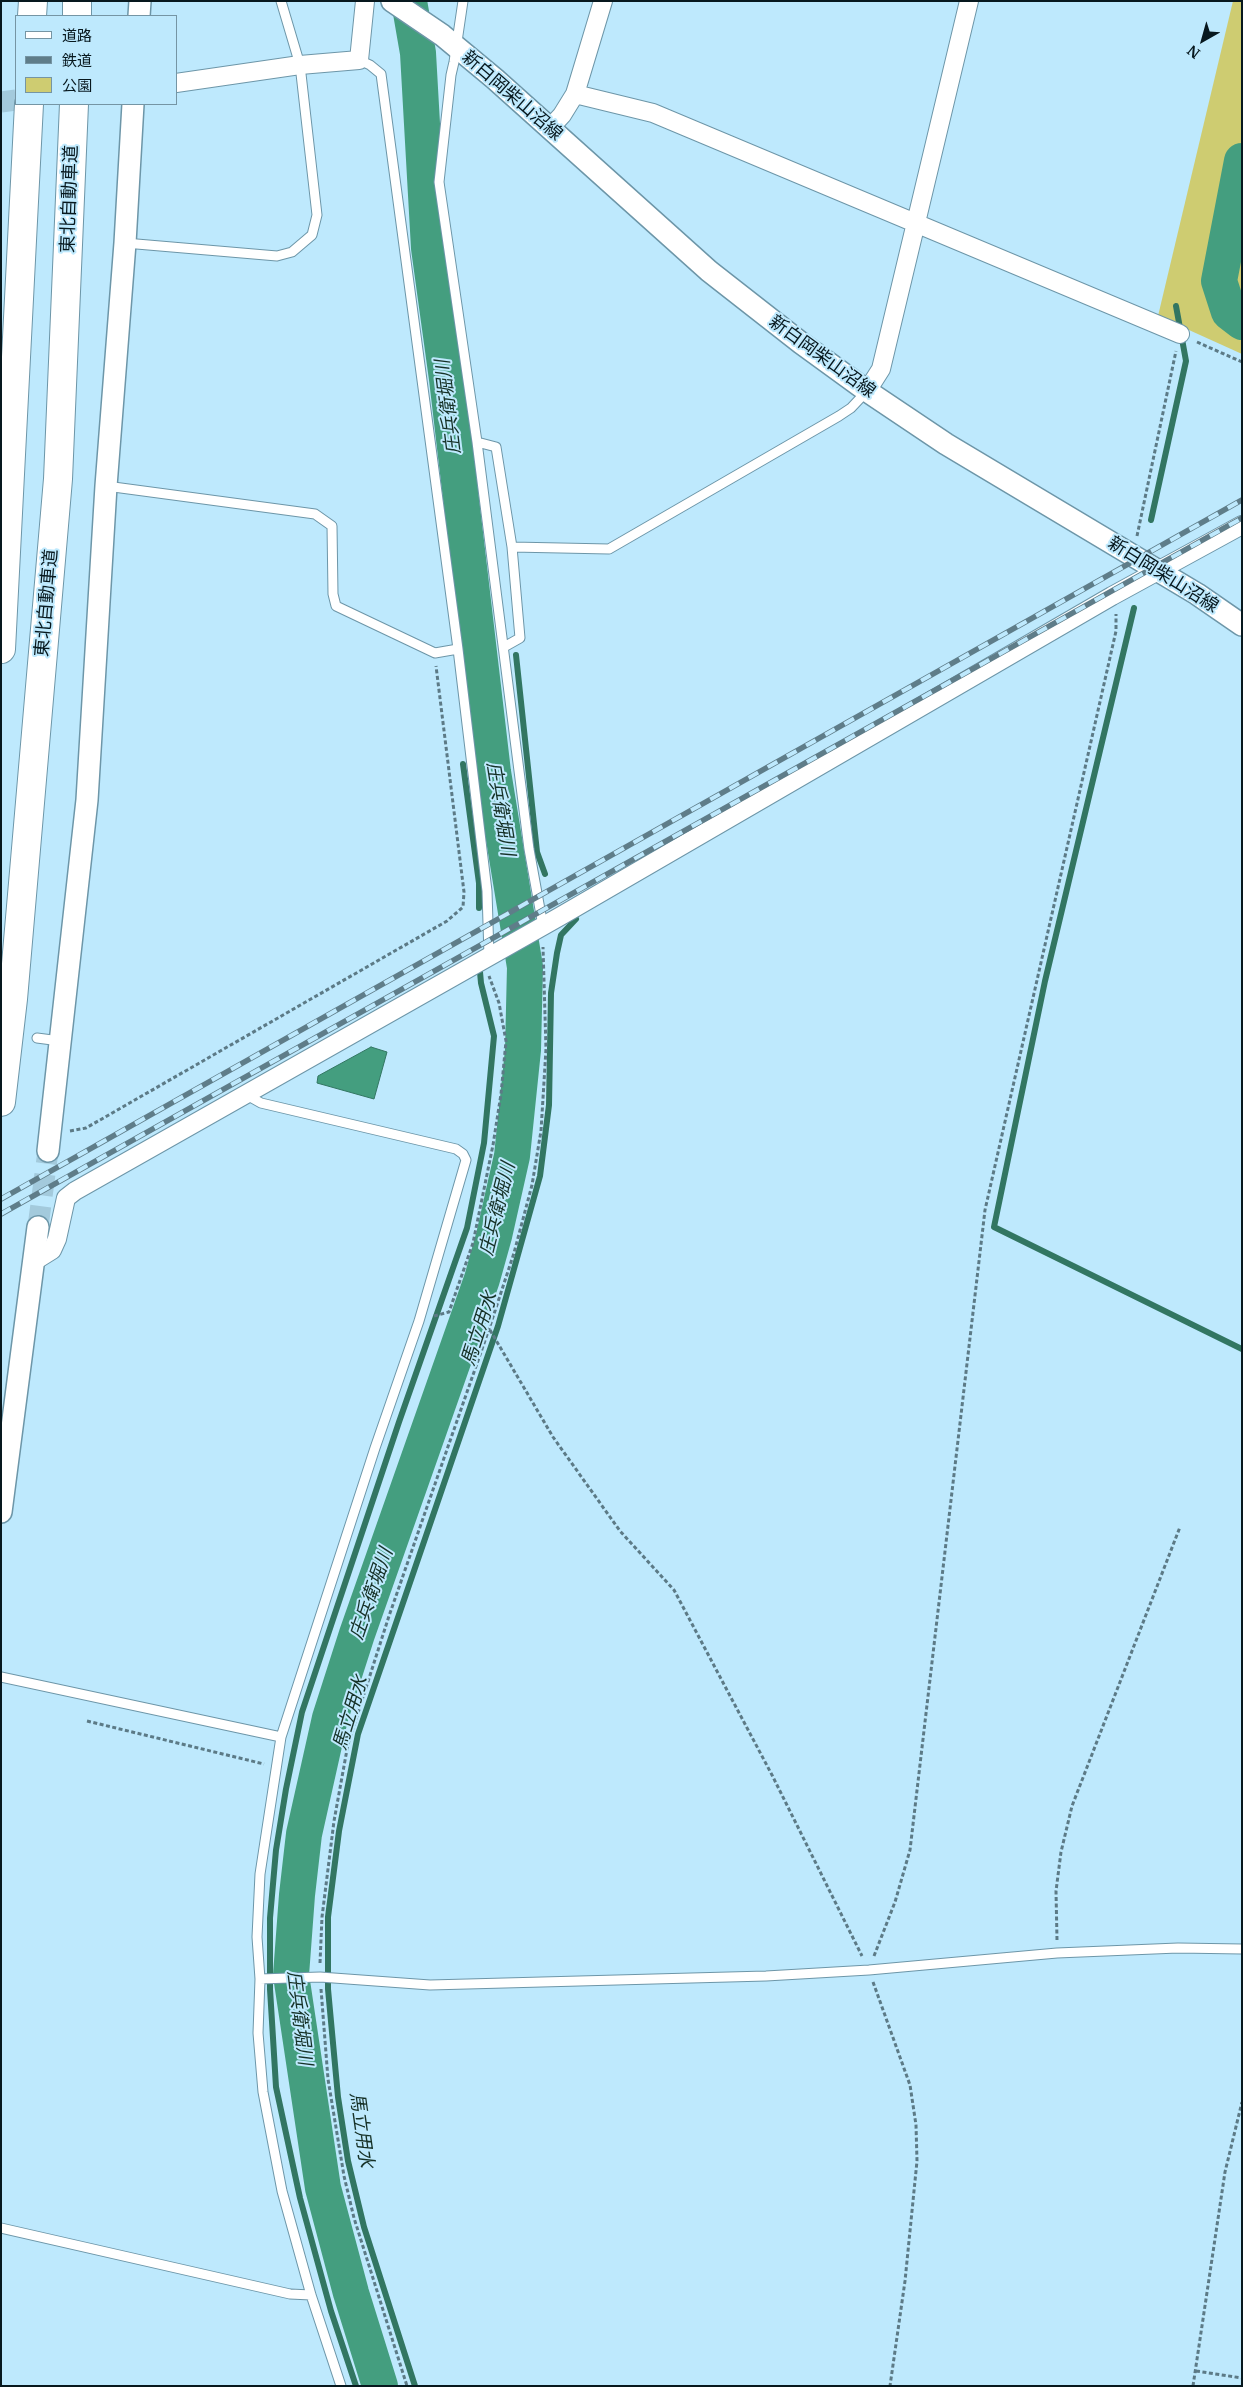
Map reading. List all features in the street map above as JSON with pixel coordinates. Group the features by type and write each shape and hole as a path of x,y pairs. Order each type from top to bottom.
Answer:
{"highway":[{"path":"32,15 33,1"},
{"path":"76,15 77,1"},
{"path":"1,649 28,105"},
{"name":"東北自動車道","path":"1,1102 13,999 58,479 74,105"}],"street":[{"path":"139,15 140,1"},
{"path":"178,83 300,65 358,60 365,1"},
{"name":"新白岡柴山沼線","path":"392,1 449,42 550,128 709,271 867,391 946,444 1159,570 1242,625"},
{"path":"550,128 562,115 575,94 603,1"},
{"path":"867,391 881,369 969,1"},
{"path":"575,94 653,113 1180,334"},
{"path":"48,1151 87,800 106,486 134,105"},
{"path":"36,1260 52,1250 57,1239 66,1198 75,1190 244,1093 538,929 1112,596 1242,525"},
{"path":"1,1512 36,1260 38,1227"}],"lane":[{"path":"125,243 277,256 292,252 312,235 317,214 300,65 280,1"},
{"path":"462,1 449,42 451,75 439,182 477,442 538,929"},
{"path":"358,60 370,65 381,74 458,649 488,892 493,953"},
{"path":"512,547 609,549 839,416 851,408 867,391"},
{"path":"477,442 496,447 512,547 520,638 504,647"},
{"path":"106,486 314,514 332,526 333,594 336,606 435,653 458,649"},
{"path":"37,1038 60,1041"},
{"path":"244,1093 261,1103 456,1149 463,1154 466,1160 419,1321 375,1448 281,1737 260,1874 257,1937 260,1979 258,2034 262,2092 282,2191 311,2295 341,2386"},
{"path":"1,1678 281,1737"},
{"path":"260,1979 315,1978 430,1985 756,1976 869,1970 1057,1953 1178,1948 1242,1949"},
{"path":"1,2228 290,2294 311,2295"}],"path":[{"path":"1129,553 1138,534 1180,334 1242,362"},
{"path":"869,1970 895,1902 910,1850 985,1210 1116,632 1116,616 1112,596"},
{"path":"52,1126 73,1132 86,1128 447,920 462,907 464,892 435,653"},
{"path":"407,2386 354,2218 344,2176 328,2079 315,1978 334,1820 348,1744 389,1616 489,1329 524,1214 541,1131 546,1049 538,929"},
{"path":"419,1321 449,1312 473,1243 493,1145 501,1094 506,1041 498,1003 487,969 493,953"},
{"path":"489,1329 553,1437 620,1531 674,1590 772,1775 869,1970 910,2085 916,2125 917,2161 905,2281 890,2386"},
{"path":"1057,1953 1056,1891 1061,1852 1072,1806 1180,1527"},
{"path":"87,1721 277,1767"},
{"path":"1193,2386 1226,2172 1242,2102"},
{"path":"1196,2370 1242,2378"}],"green space":[{"path":"1233,1 1242,1 1242,354 1158,316"}],"shaded area":[{"path":"371,1047 387,1052 374,1099 317,1083 318,1076"}],"waterway":[{"name":"庄兵衛堀川","path":"380,2386 351,2293 323,2188 291,1975 297,1895 304,1834 330,1718 357,1634 482,1279 494,1236 512,1156 523,1050 525,967 493,772 447,379 429,248 418,53 409,1"},
{"path":"1242,161 1219,281 1229,312 1242,322"},
{"path":"1151,520 1186,361 1176,306"},
{"path":"1134,608 1045,981 994,1227 1242,1349"},
{"name":"馬立用水","path":"516,655 537,852 545,874"},
{"path":"463,764 479,883 479,908"},
{"name":"馬立用水","path":"415,2386 364,2227 348,2161 338,2097 328,1989 328,1917 339,1831 358,1734 498,1326 540,1176 549,1105 551,993 561,935 576,919"},
{"path":"356,2386 331,2311 300,2198 276,2087 270,1989 270,1918 276,1850 302,1712 399,1422 467,1228 484,1143 494,1036 480,972"}],"tunnel":[{"path":"1,102 15,100"},
{"path":"38,1227 48,1151"}],"railway":[{"path":"1,1199 1242,500"},
{"path":"1,1214 1242,518"}]}
